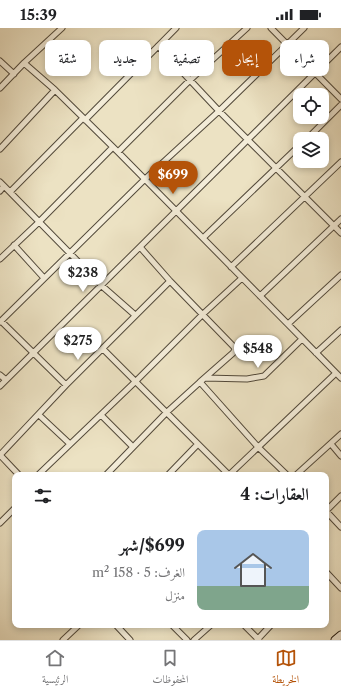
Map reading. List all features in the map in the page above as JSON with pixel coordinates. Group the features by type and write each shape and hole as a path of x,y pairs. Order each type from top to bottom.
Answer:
{"street":[{"path":"0,88 61,28"},
{"path":"10,192 176,28"},
{"path":"118,152 189,81 246,28"},
{"path":"271,28 282,40"},
{"path":"292,40 304,28"},
{"path":"158,46 219,112 341,233"},
{"path":"329,59 341,47"},
{"path":"66,385 1,322 145,179 219,112 280,52"},
{"path":"0,61 14,74"},
{"path":"24,63 55,90 113,147 341,378"},
{"path":"0,386 311,76"},
{"path":"317,76 341,99"},
{"path":"0,149 55,90"},
{"path":"314,132 341,105"},
{"path":"0,259 113,147"},
{"path":"203,238 293,153"},
{"path":"231,267 341,162"},
{"path":"0,191 2,184 102,286 135,315"},
{"path":"260,296 341,219"},
{"path":"14,245 44,278"},
{"path":"109,472 132,446 167,412 235,350 234,347 170,281 140,247"},
{"path":"288,324 341,275"},
{"path":"41,472 242,278"},
{"path":"16,472 0,455 66,385 170,281"},
{"path":"316,353 341,330"},
{"path":"202,380 247,380 264,376 302,339"},
{"path":"103,349 226,472"},
{"path":"232,472 336,373"},
{"path":"0,375 6,380"},
{"path":"202,380 258,447 284,472"},
{"path":"39,415 70,444"},
{"path":"101,415 132,446"},
{"path":"299,472 341,434"},
{"path":"171,472 198,444"},
{"path":"331,444 341,456"},
{"path":"329,508 341,496"},
{"path":"0,523 12,511"},
{"path":"329,514 341,527"},
{"path":"329,575 341,588"},
{"path":"63,640 76,628"},
{"path":"119,628 129,640"},
{"path":"175,628 188,640"},
{"path":"194,640 208,628"},
{"path":"247,628 258,640 268,628"}]}
